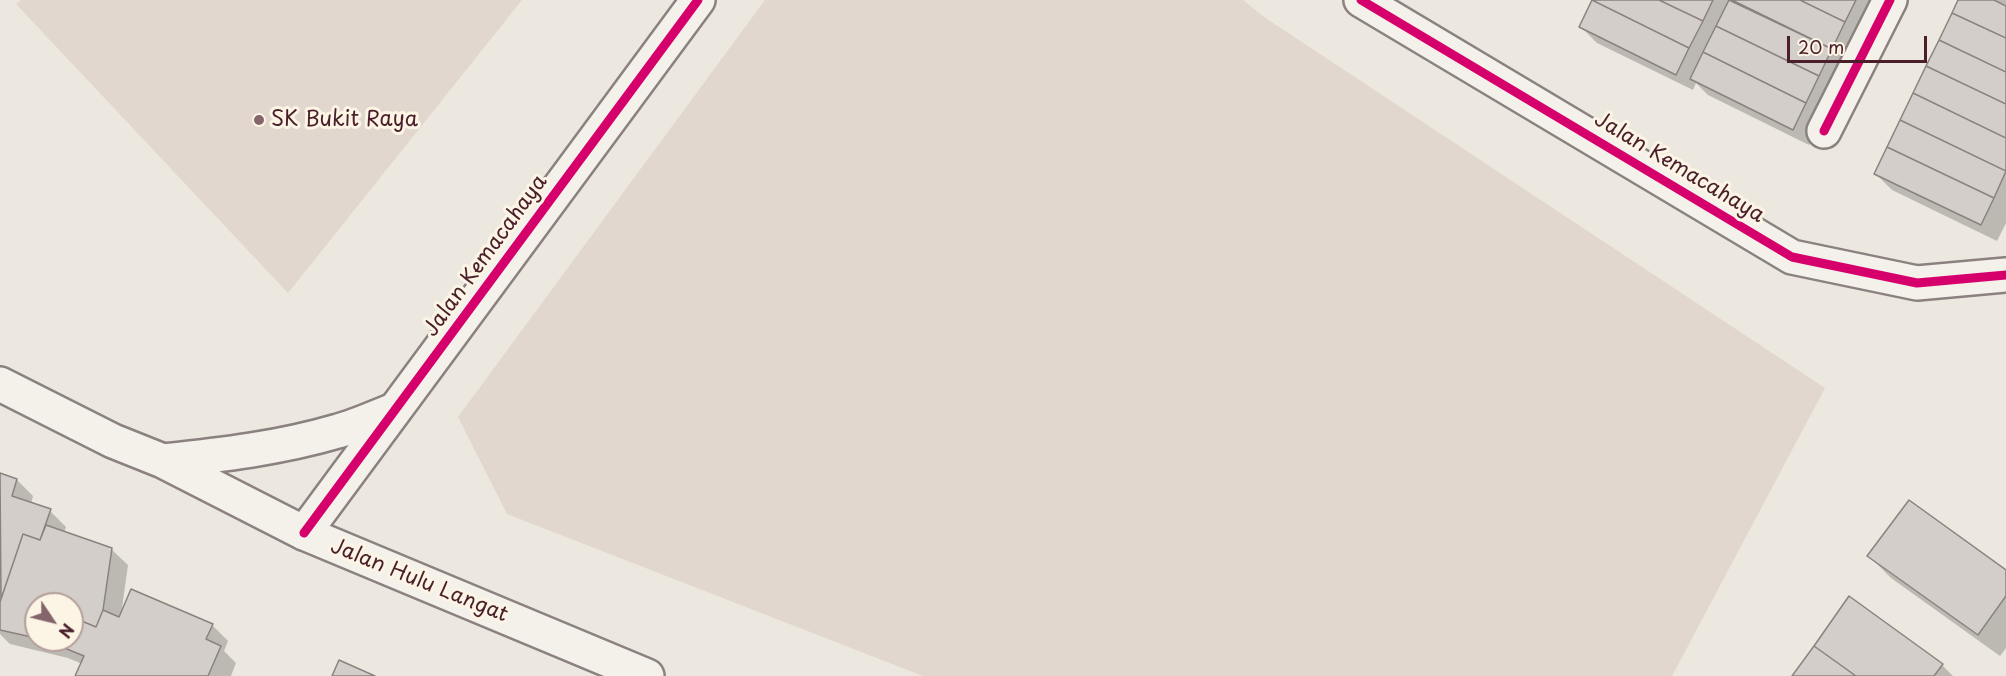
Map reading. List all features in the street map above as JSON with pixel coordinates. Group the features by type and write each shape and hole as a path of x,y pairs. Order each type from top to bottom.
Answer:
{"street":[{"name":"Jalan Kemacahaya","path":"304,533 698,0"},
{"name":"Jalan Kemacahaya","path":"1361,0 1792,257 1917,283 2006,275"},
{"path":"1824,131 1890,0"},
{"name":"Jalan Hulu Langat","path":"0,384 113,441 163,461 304,533 647,676"},
{"path":"163,461 240,453 285,444 339,431 394,410"}],"shaded area":[{"path":"21,0 522,0 288,293 16,4"},
{"path":"765,0 1243,0 1264,17 1825,388 1672,676 923,676 507,514 458,417"}],"building":[{"path":"1592,0 1659,0 1703,21 1689,48"},
{"path":"1592,0 1689,48 1676,75 1579,27"},
{"path":"1659,0 1713,0 1703,21"},
{"path":"1729,0 1832,49 1819,76 1716,26"},
{"path":"1732,0 1800,0 1845,22 1832,49"},
{"path":"1800,0 1856,0 1845,22"},
{"path":"1958,0 1994,0 2006,6 2006,38 1952,13"},
{"path":"1952,13 2006,38 2006,72 1939,40"},
{"path":"1716,26 1819,76 1806,103 1703,52"},
{"path":"1939,40 2006,72 2006,104 1926,66"},
{"path":"1703,52 1806,103 1793,130 1690,79"},
{"path":"1926,66 2006,104 2006,138 1913,93"},
{"path":"1913,93 2006,138 2006,171 1900,120"},
{"path":"1900,120 2006,171 1994,198 1887,147"},
{"path":"1887,147 1994,198 1981,225 1874,174"},
{"path":"0,473 17,479 12,496 51,509 40,540 23,534 1,599"},
{"path":"1909,500 2006,570 2006,596 1978,635 1867,556"},
{"path":"46,525 112,548 103,610 96,627 84,622 84,592 24,592 24,635 0,630 0,602 23,534 40,540"},
{"path":"131,589 213,624 206,639 221,646 208,676 75,676 84,656 74,652 84,652 84,622 96,627 103,610 119,617"},
{"path":"1849,596 1943,664 1934,676 1856,676 1814,646"},
{"path":"1814,646 1856,676 1792,676"},
{"path":"339,660 375,676 332,676"}],"cycle path":[{"path":"304,533 698,0"},
{"path":"1361,0 1792,257 1917,283 2006,275"},
{"path":"1824,131 1890,0"}],"place":[{"name":"SK Bukit Raya","path":"259,120"}]}
